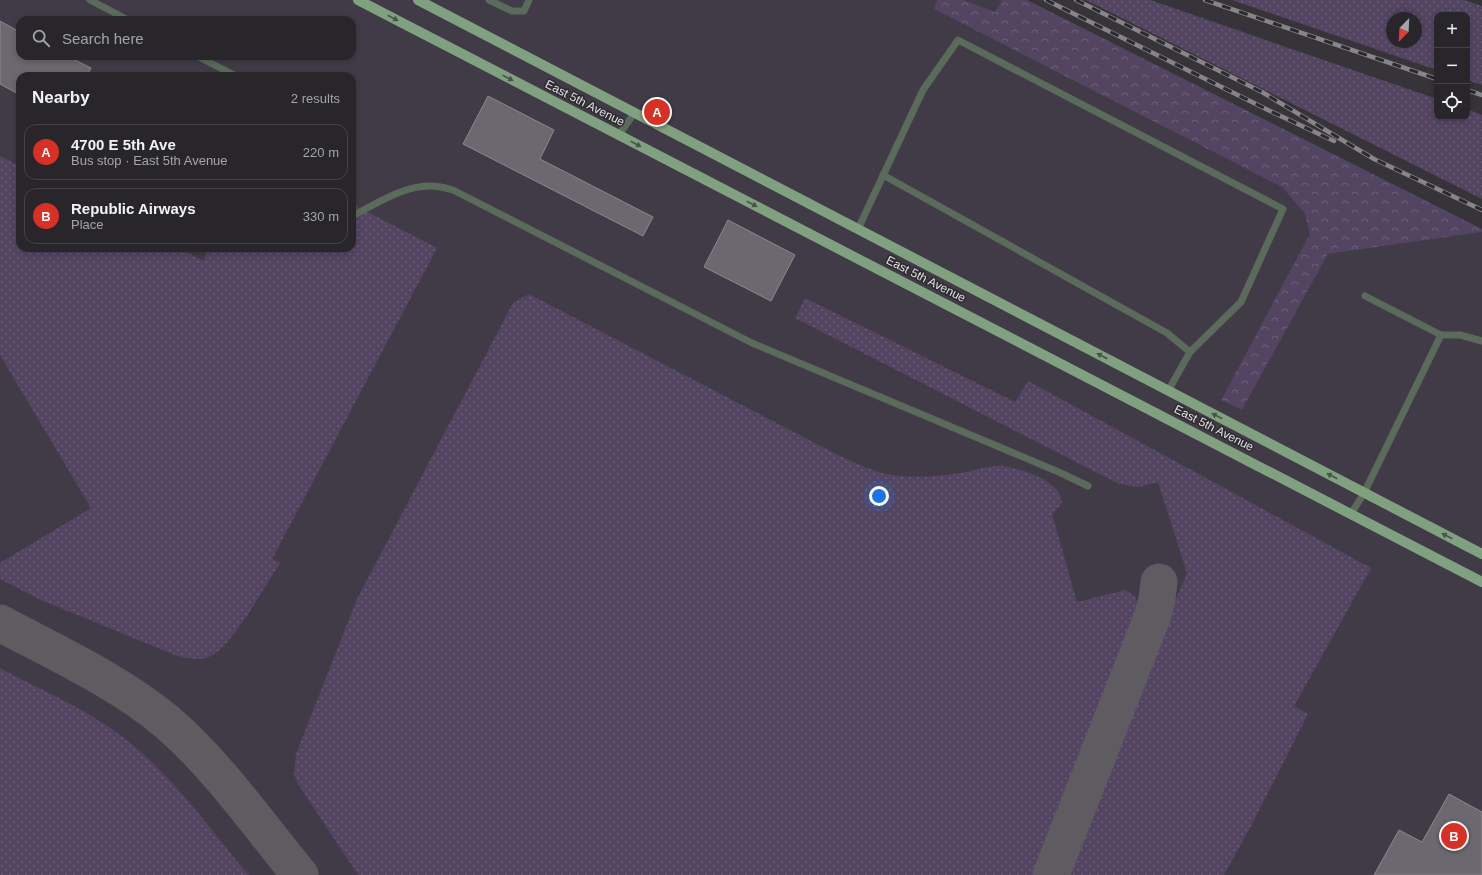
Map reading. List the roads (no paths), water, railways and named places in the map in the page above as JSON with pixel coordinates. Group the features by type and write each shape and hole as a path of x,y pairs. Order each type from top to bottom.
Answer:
{"main road":[{"name":"East 5th Avenue","path":"358,0 1482,582"},
{"name":"East 5th Avenue","path":"418,0 1482,554"}],"lane":[{"path":"90,0 120,16"},
{"path":"489,0 512,11 524,11 530,0"},
{"path":"858,229 923,90 958,40 1283,209 1241,302 1190,352 1168,391"},
{"path":"205,60 228,72"},
{"path":"619,135 635,112"},
{"path":"883,175 1167,333 1190,352"},
{"path":"356,214 401,193 414,189 430,186 453,190 752,343 1062,472 1088,486"},
{"path":"1365,296 1440,335 1460,335 1482,341"},
{"path":"1351,514 1364,493 1440,335"}],"railway":[{"path":"1046,0 1334,141"},
{"path":"1076,0 1262,92 1374,159 1482,210"},
{"path":"1205,0 1434,78"},
{"path":"1470,91 1482,95"}],"place":[{"name":"4700 E 5th Ave","path":"657,112"},
{"name":"Republic Airways","path":"1454,836"}]}
